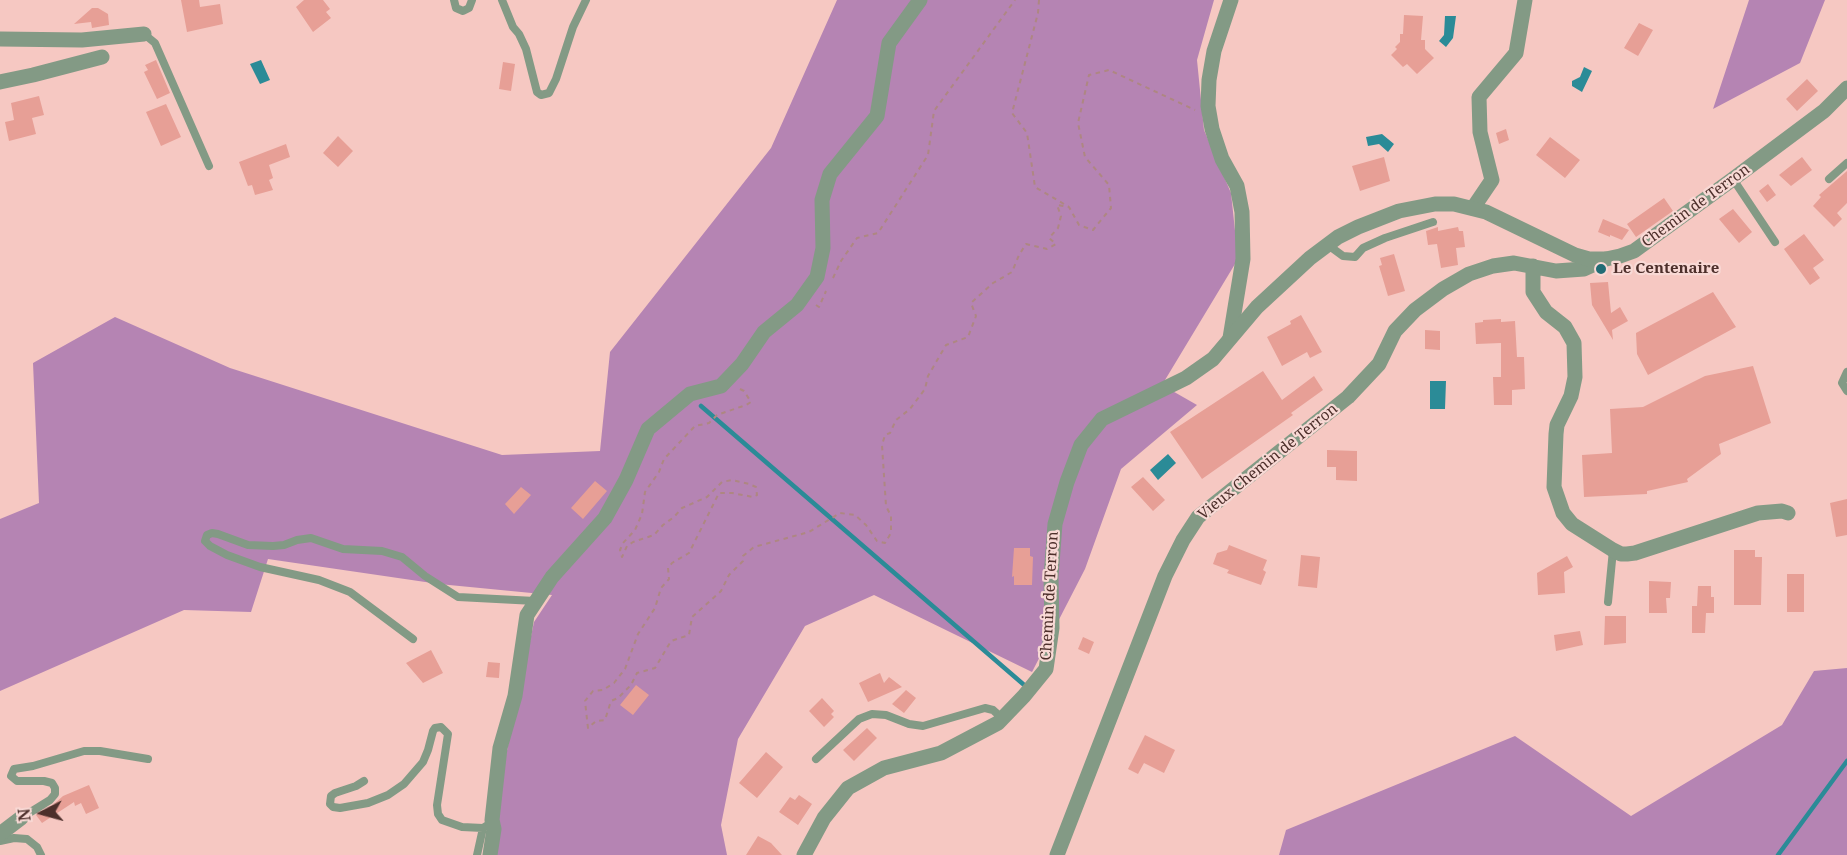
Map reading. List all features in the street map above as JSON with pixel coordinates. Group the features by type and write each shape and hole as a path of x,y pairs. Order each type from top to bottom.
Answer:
{"street":[{"path":"490,855 494,829 488,824 500,748 515,696 527,615 552,577 605,518 626,480 648,429 690,394 721,386 742,364 764,332 797,304 817,277 823,248 822,200 830,174 877,116 889,43 920,0"},
{"path":"1230,338 1243,259 1242,212 1237,186 1222,159 1208,106 1209,80 1214,51 1231,0"},
{"path":"1473,208 1492,180 1480,132 1479,97 1516,53 1526,0"},
{"path":"0,39 82,40 144,34"},
{"path":"0,82 102,57"},
{"name":"Chemin de Terron","path":"804,855 824,818 848,788 885,768 941,753 998,723 1024,696 1046,669 1052,628 1051,577 1054,525 1081,445 1102,419 1186,378 1213,359 1257,307 1310,258 1358,227 1398,211 1435,204 1454,204 1486,212 1575,255 1589,259 1606,259 1634,251 1824,111 1845,93"},
{"name":"Vieux Chemin de Terron","path":"1057,855 1165,576 1183,540 1198,517 1348,397 1379,364 1395,331 1414,310 1443,289 1469,274 1492,266 1514,263 1556,271 1584,269 1606,259"},
{"path":"1533,266 1533,292 1546,312 1565,327 1574,344 1575,377 1571,396 1557,425 1554,487 1563,513 1572,524 1621,554 1635,553 1758,513 1782,511 1788,513"},
{"path":"0,834 21,819"}],"lane":[{"path":"454,0 456,8 463,11 469,8 472,0"},
{"path":"502,0 513,27 526,49 537,92 545,95 549,93 556,79 573,27 585,0"},
{"path":"144,34 155,43 209,166"},
{"path":"1828,179 1847,163"},
{"path":"1732,179 1775,242"},
{"path":"1328,245 1343,256 1354,257 1363,248 1385,238 1433,222"},
{"path":"1847,372 1842,383 1847,391"},
{"path":"413,639 350,592 319,580 260,567 228,555 210,546 205,541 207,535 218,534 248,545 273,546 311,538 344,549 382,551 402,557 425,576 458,597 537,601"},
{"path":"1608,602 1613,550"},
{"path":"816,759 859,719 872,714 885,715 909,724 923,726 985,708 993,710 1003,719"},
{"path":"364,781 335,793 331,796 330,804 340,808 368,803 388,795 404,784 423,762 433,731 441,727 447,734 437,805 438,814 442,820 462,827 488,824 477,855"},
{"path":"21,819 50,800 55,794 55,788 52,783 44,781 17,781 11,776 15,769 84,751 148,759"},
{"path":"0,841 14,838 27,839 37,847 41,855"}],"path":[{"path":"832,280 841,261 857,238 878,232 928,155 934,111 1015,0"},
{"path":"1039,0 1038,13 1012,113 1027,133 1035,187 1069,207 1079,225 1093,230 1112,208 1109,185 1085,157 1078,123 1089,75 1109,70 1210,118"},
{"path":"727,379 732,385 744,391 751,402 717,415 709,423 695,426 664,459 659,472 645,492 642,514 635,530 620,550 622,557 627,546 654,535 682,508 707,497 722,482 732,480 749,484 756,487 757,495 753,497 720,493 689,553 668,568 669,579 662,588 655,608 638,634 625,669 614,683 603,690 594,691 585,701 588,728 596,721 604,720 610,701 618,698 631,685 637,673 655,668 671,641 689,635 692,617 721,591 729,575 743,561 743,556 754,547 809,532 840,513 855,515 866,525 877,541 885,543 891,533 891,516 886,506 882,445 885,435 890,433 896,420 910,410 925,389 928,376 946,345 969,337 976,316 971,303 993,283 1012,272 1026,244 1047,249 1056,244 1049,238 1058,228 1062,216 1057,205 1069,207"},
{"path":"802,297 819,307 828,289"}],"shaded area":[{"path":"837,0 1214,0 1197,60 1204,130 1231,193 1238,259 1162,385 1197,405 1121,469 1085,569 1032,672 874,595 805,626 738,739 721,825 727,855 485,855 534,622 552,595 439,584 268,559 251,612 184,610 0,691 0,519 39,503 33,363 115,317 230,368 502,455 600,451 610,352 771,148"},
{"path":"1749,0 1825,0 1800,63 1713,109"},
{"path":"1847,668 1847,855 1279,855 1286,830 1515,736 1631,816 1782,725 1814,671"}],"water":[{"path":"1445,16 1456,16 1453,38 1446,47 1439,41 1444,35"},
{"path":"261,60 270,80 260,84 250,64"},
{"path":"1584,67 1592,71 1582,92 1572,86 1572,81 1580,77"},
{"path":"1382,134 1394,144 1388,152 1379,144 1368,146 1366,137"},
{"path":"1430,381 1446,381 1445,409 1430,409"},
{"path":"1168,454 1176,463 1158,480 1150,470"}],"building":[{"path":"181,0 199,0 200,7 220,4 223,24 187,32"},
{"path":"304,0 323,0 330,9 326,12 331,18 313,32 296,7"},
{"path":"92,8 98,8 108,14 109,25 92,28 91,22 74,24"},
{"path":"1404,15 1423,16 1421,40 1425,40 1425,49 1434,58 1417,74 1407,64 1403,67 1391,55 1400,42 1400,34 1403,34"},
{"path":"1639,23 1653,30 1638,56 1624,48"},
{"path":"156,60 170,93 157,99 144,72 148,70 145,65"},
{"path":"503,62 515,64 511,91 499,89"},
{"path":"1807,79 1818,91 1797,111 1786,99"},
{"path":"39,96 44,115 32,118 36,134 9,141 5,122 14,120 11,103"},
{"path":"166,104 181,137 161,146 146,112"},
{"path":"1506,129 1509,140 1499,144 1496,133"},
{"path":"338,136 353,151 338,167 323,153"},
{"path":"1550,137 1580,160 1565,178 1536,155"},
{"path":"286,144 290,157 269,165 273,178 269,180 273,190 255,195 252,185 248,186 239,162"},
{"path":"1384,157 1390,181 1360,191 1352,166"},
{"path":"1802,157 1812,170 1791,186 1779,175"},
{"path":"1847,171 1847,203 1837,213 1842,219 1834,227 1813,206 1821,197 1819,195"},
{"path":"1768,184 1776,195 1767,202 1759,191"},
{"path":"1664,198 1673,211 1636,237 1627,224"},
{"path":"1733,209 1752,232 1739,243 1719,219"},
{"path":"1603,219 1629,230 1622,240 1598,232"},
{"path":"1438,227 1438,231 1458,227 1459,231 1463,231 1465,247 1456,248 1458,265 1441,268 1437,244 1428,245 1426,231"},
{"path":"1804,234 1824,260 1813,268 1820,278 1810,285 1784,249"},
{"path":"1394,254 1405,291 1388,296 1379,266 1382,265 1380,258"},
{"path":"1608,282 1611,313 1620,307 1628,321 1612,330 1613,340 1592,305 1590,283"},
{"path":"1713,292 1736,327 1648,375 1637,354 1636,333"},
{"path":"1301,315 1322,352 1310,358 1307,352 1282,366 1267,337 1291,324 1290,321"},
{"path":"1501,319 1501,322 1515,321 1517,357 1524,357 1525,389 1512,390 1512,405 1494,405 1493,377 1501,377 1501,343 1476,344 1475,323"},
{"path":"1425,330 1440,331 1440,350 1425,349"},
{"path":"1753,366 1771,423 1719,444 1721,454 1687,479 1688,482 1647,491 1647,494 1584,497 1582,455 1612,453 1610,409 1643,407 1705,376"},
{"path":"1263,371 1282,400 1314,376 1323,390 1291,413 1293,415 1202,479 1170,432"},
{"path":"1327,450 1357,451 1357,481 1336,480 1336,467 1327,467"},
{"path":"1143,477 1165,500 1153,511 1131,487"},
{"path":"595,481 607,491 583,519 571,508"},
{"path":"521,487 531,495 514,514 505,504"},
{"path":"1847,499 1847,535 1836,537 1830,503"},
{"path":"1229,545 1267,560 1263,570 1266,572 1261,585 1227,573 1229,570 1213,564 1217,553 1227,550"},
{"path":"1014,548 1030,548 1030,556 1033,557 1032,585 1014,585 1014,576 1012,577"},
{"path":"1734,550 1755,550 1755,557 1762,557 1761,605 1734,605"},
{"path":"1301,555 1320,557 1317,588 1298,586"},
{"path":"1567,556 1573,567 1564,572 1565,593 1538,595 1537,573"},
{"path":"1787,574 1804,574 1804,612 1787,612"},
{"path":"1649,581 1671,582 1670,598 1666,598 1667,613 1649,613"},
{"path":"1698,586 1711,586 1711,597 1714,597 1714,613 1706,613 1705,633 1692,633 1692,606 1697,606"},
{"path":"1605,616 1626,616 1626,643 1604,645"},
{"path":"1580,631 1583,645 1556,651 1554,635"},
{"path":"1083,637 1094,642 1089,654 1078,649"},
{"path":"431,650 443,673 423,683 406,663"},
{"path":"488,662 500,663 499,678 486,677"},
{"path":"880,673 884,683 889,677 902,687 868,702 859,683"},
{"path":"636,685 649,695 633,715 620,705"},
{"path":"906,690 916,698 904,713 892,704"},
{"path":"822,698 834,711 831,714 834,717 824,727 809,711"},
{"path":"867,728 877,738 854,761 843,750"},
{"path":"1145,735 1175,750 1164,773 1144,763 1138,774 1128,769"},
{"path":"766,752 783,767 757,798 739,783"},
{"path":"89,785 99,808 86,814 81,803 75,806 74,802 42,823 36,815 63,796"},
{"path":"799,795 812,804 798,825 779,812 790,797 795,800"},
{"path":"758,836 771,843 782,855 746,855"}],"waterway":[{"path":"701,406 1023,684"},
{"path":"1778,855 1847,761"}],"place":[{"name":"Le Centenaire","path":"1601,269"}]}
